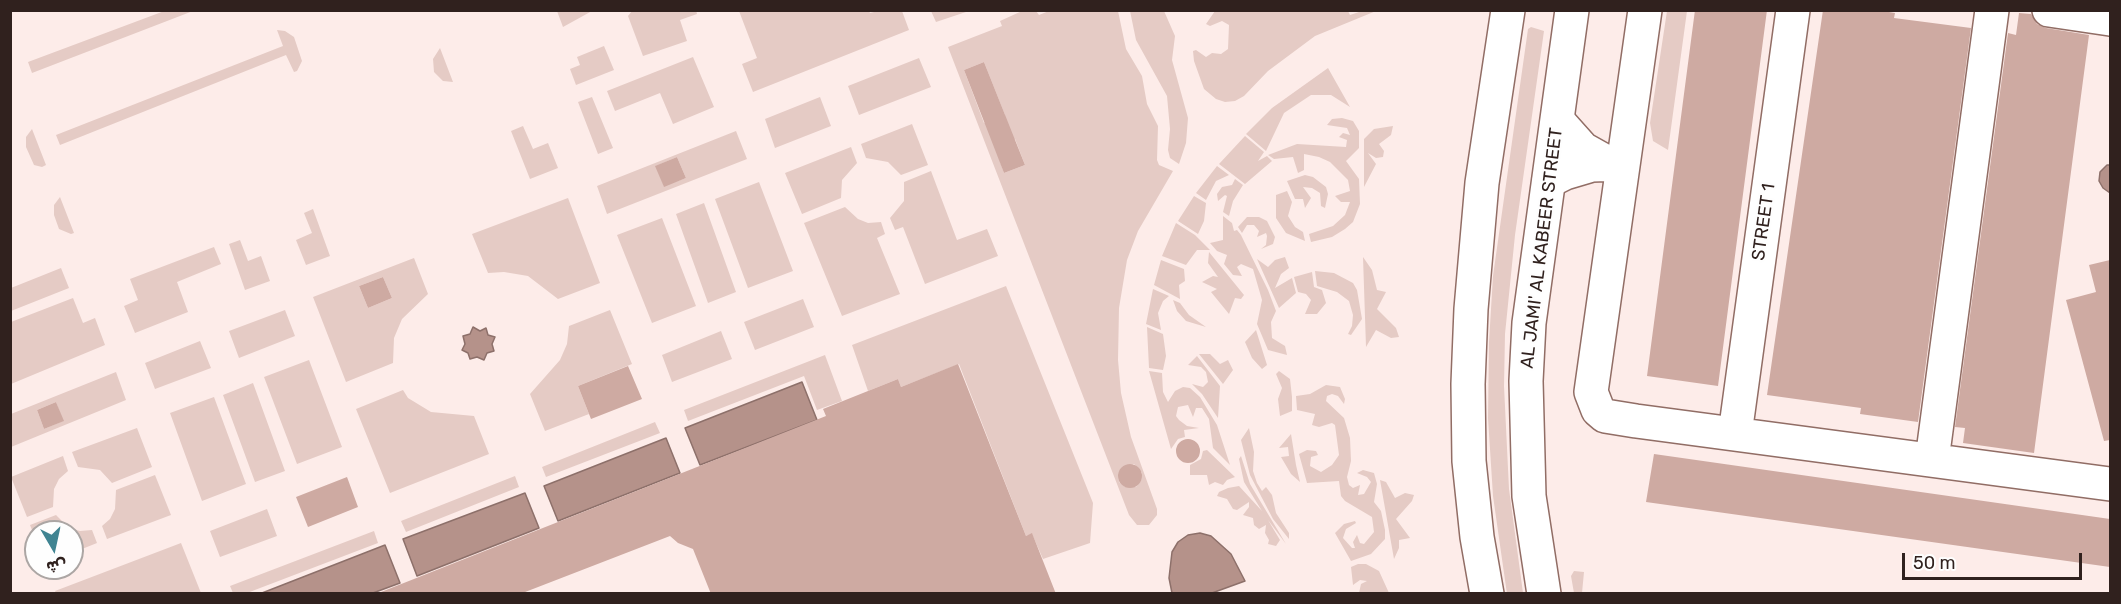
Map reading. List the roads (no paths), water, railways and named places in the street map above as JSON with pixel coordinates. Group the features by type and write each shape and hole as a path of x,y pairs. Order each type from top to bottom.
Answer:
{"street":[{"path":"1486,594 1469,461 1467,384 1482,183 1508,10"},
{"name":"AL JAMI' AL KABEER STREET","path":"1544,594 1529,496 1526,381 1529,323 1572,10"},
{"path":"1645,10 1615,164 1591,392 1593,403 1605,416 2110,484"},
{"name":"STREET 1","path":"1734,434 1793,10"},
{"path":"1932,460 1992,10"},
{"path":"2049,10 2110,19"},
{"path":"1558,121 1583,149 1615,164"},
{"path":"1549,181 1574,170 1615,164"}]}
